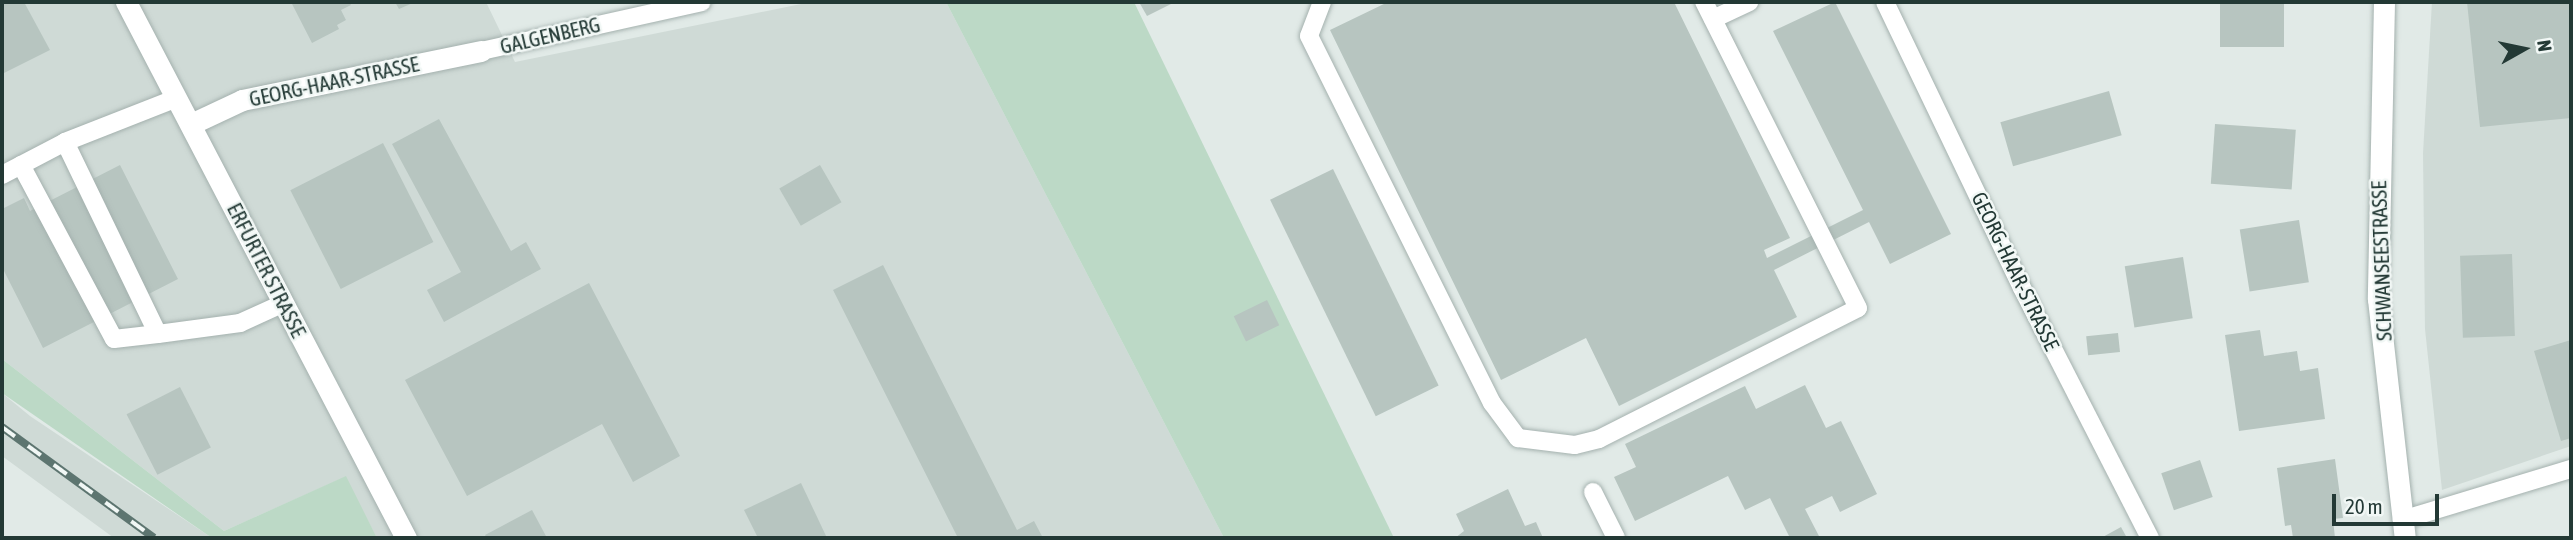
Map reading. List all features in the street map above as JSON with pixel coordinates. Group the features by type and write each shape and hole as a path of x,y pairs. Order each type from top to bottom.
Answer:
{"street":[{"name":"ERFURTER STRASSE","path":"126,2 406,538"},
{"name":"SCHWANSEESTRASSE","path":"2384,2 2378,299 2404,529"},
{"name":"GEORG-HAAR-STRASSE","path":"191,124 243,100 481,51"}],"lane":[{"name":"GALGENBERG","path":"481,51 702,2"},
{"path":"1322,2 1309,36 1492,403 1518,438 1575,445 1599,439 1858,308 1704,2"},
{"path":"1713,19 1749,2"},
{"name":"GEORG-HAAR-STRASSE","path":"1885,2 2022,288 2150,538"},
{"path":"2,175 65,142 177,98"},
{"path":"65,142 158,334"},
{"path":"21,165 114,339 240,323 284,303"},
{"name":"SCHWANSEESTRASSE","path":"2404,529 2571,469"},
{"path":"1593,492 1616,538"}],"shaded area":[{"path":"2,2 486,2 515,62 811,2 946,2 1224,538 377,538 345,477 224,531 2,359"},
{"path":"2432,2 2571,2 2571,446 2442,490 2425,329 2423,153"},
{"path":"2,393 30,416 212,538 114,538 2,456"}],"green space":[{"path":"946,2 1134,2 1394,538 1224,538"},
{"path":"2,359 224,531 346,476 377,538 212,538 2,393"}],"building":[{"path":"2,2 24,2 50,50 2,74"},
{"path":"291,2 349,2 351,5 341,10 346,20 337,25 339,29 312,43"},
{"path":"395,2 415,2 399,9"},
{"path":"1139,2 1175,2 1147,16"},
{"path":"1388,2 1674,2 1790,238 1764,250 1767,258 1863,210 1773,31 1835,2 1951,234 1890,264 1869,222 1774,270 1797,317 1619,406 1586,338 1501,380 1330,30"},
{"path":"2220,2 2284,2 2284,47 2220,47"},
{"path":"2467,2 2571,2 2571,118 2480,127"},
{"path":"2109,91 2122,135 2013,166 2000,122"},
{"path":"439,119 511,251 526,242 541,269 444,322 427,290 461,272 392,144"},
{"path":"2215,124 2296,130 2292,190 2211,184"},
{"path":"383,143 433,242 341,289 290,190"},
{"path":"120,165 178,279 43,348 2,267 2,209 24,198 30,211"},
{"path":"820,165 842,202 801,226 779,188"},
{"path":"1333,169 1439,386 1376,416 1270,200"},
{"path":"2299,220 2309,282 2250,292 2240,229"},
{"path":"2512,254 2515,336 2463,338 2460,256"},
{"path":"2183,257 2193,318 2134,327 2125,266"},
{"path":"883,265 1017,530 1034,521 1043,538 958,538 833,290"},
{"path":"589,283 680,456 633,482 602,424 467,496 405,380"},
{"path":"1267,300 1279,325 1246,341 1234,316"},
{"path":"2260,330 2264,356 2297,351 2300,371 2318,368 2325,419 2239,431 2225,335"},
{"path":"2118,333 2120,352 2088,355 2086,336"},
{"path":"2571,340 2571,438 2561,441 2534,351"},
{"path":"1805,385 1826,428 1841,421 1877,494 1840,512 1832,496 1805,509 1820,538 1790,538 1770,498 1745,510 1728,476 1635,521 1614,477 1636,467 1625,444 1745,386 1756,409"},
{"path":"180,387 211,448 157,475 127,414"},
{"path":"2335,459 2343,518 2333,519 2335,538 2293,538 2291,525 2285,526 2277,468"},
{"path":"2200,460 2213,497 2174,510 2161,473"},
{"path":"801,483 827,538 758,538 744,510"},
{"path":"1508,489 1525,526 1536,522 1543,538 1455,538 1464,531 1456,514"},
{"path":"532,510 547,538 487,538 485,535"},
{"path":"2121,527 2127,538 2101,538"}],"railway":[{"path":"2,427 154,538"}]}
